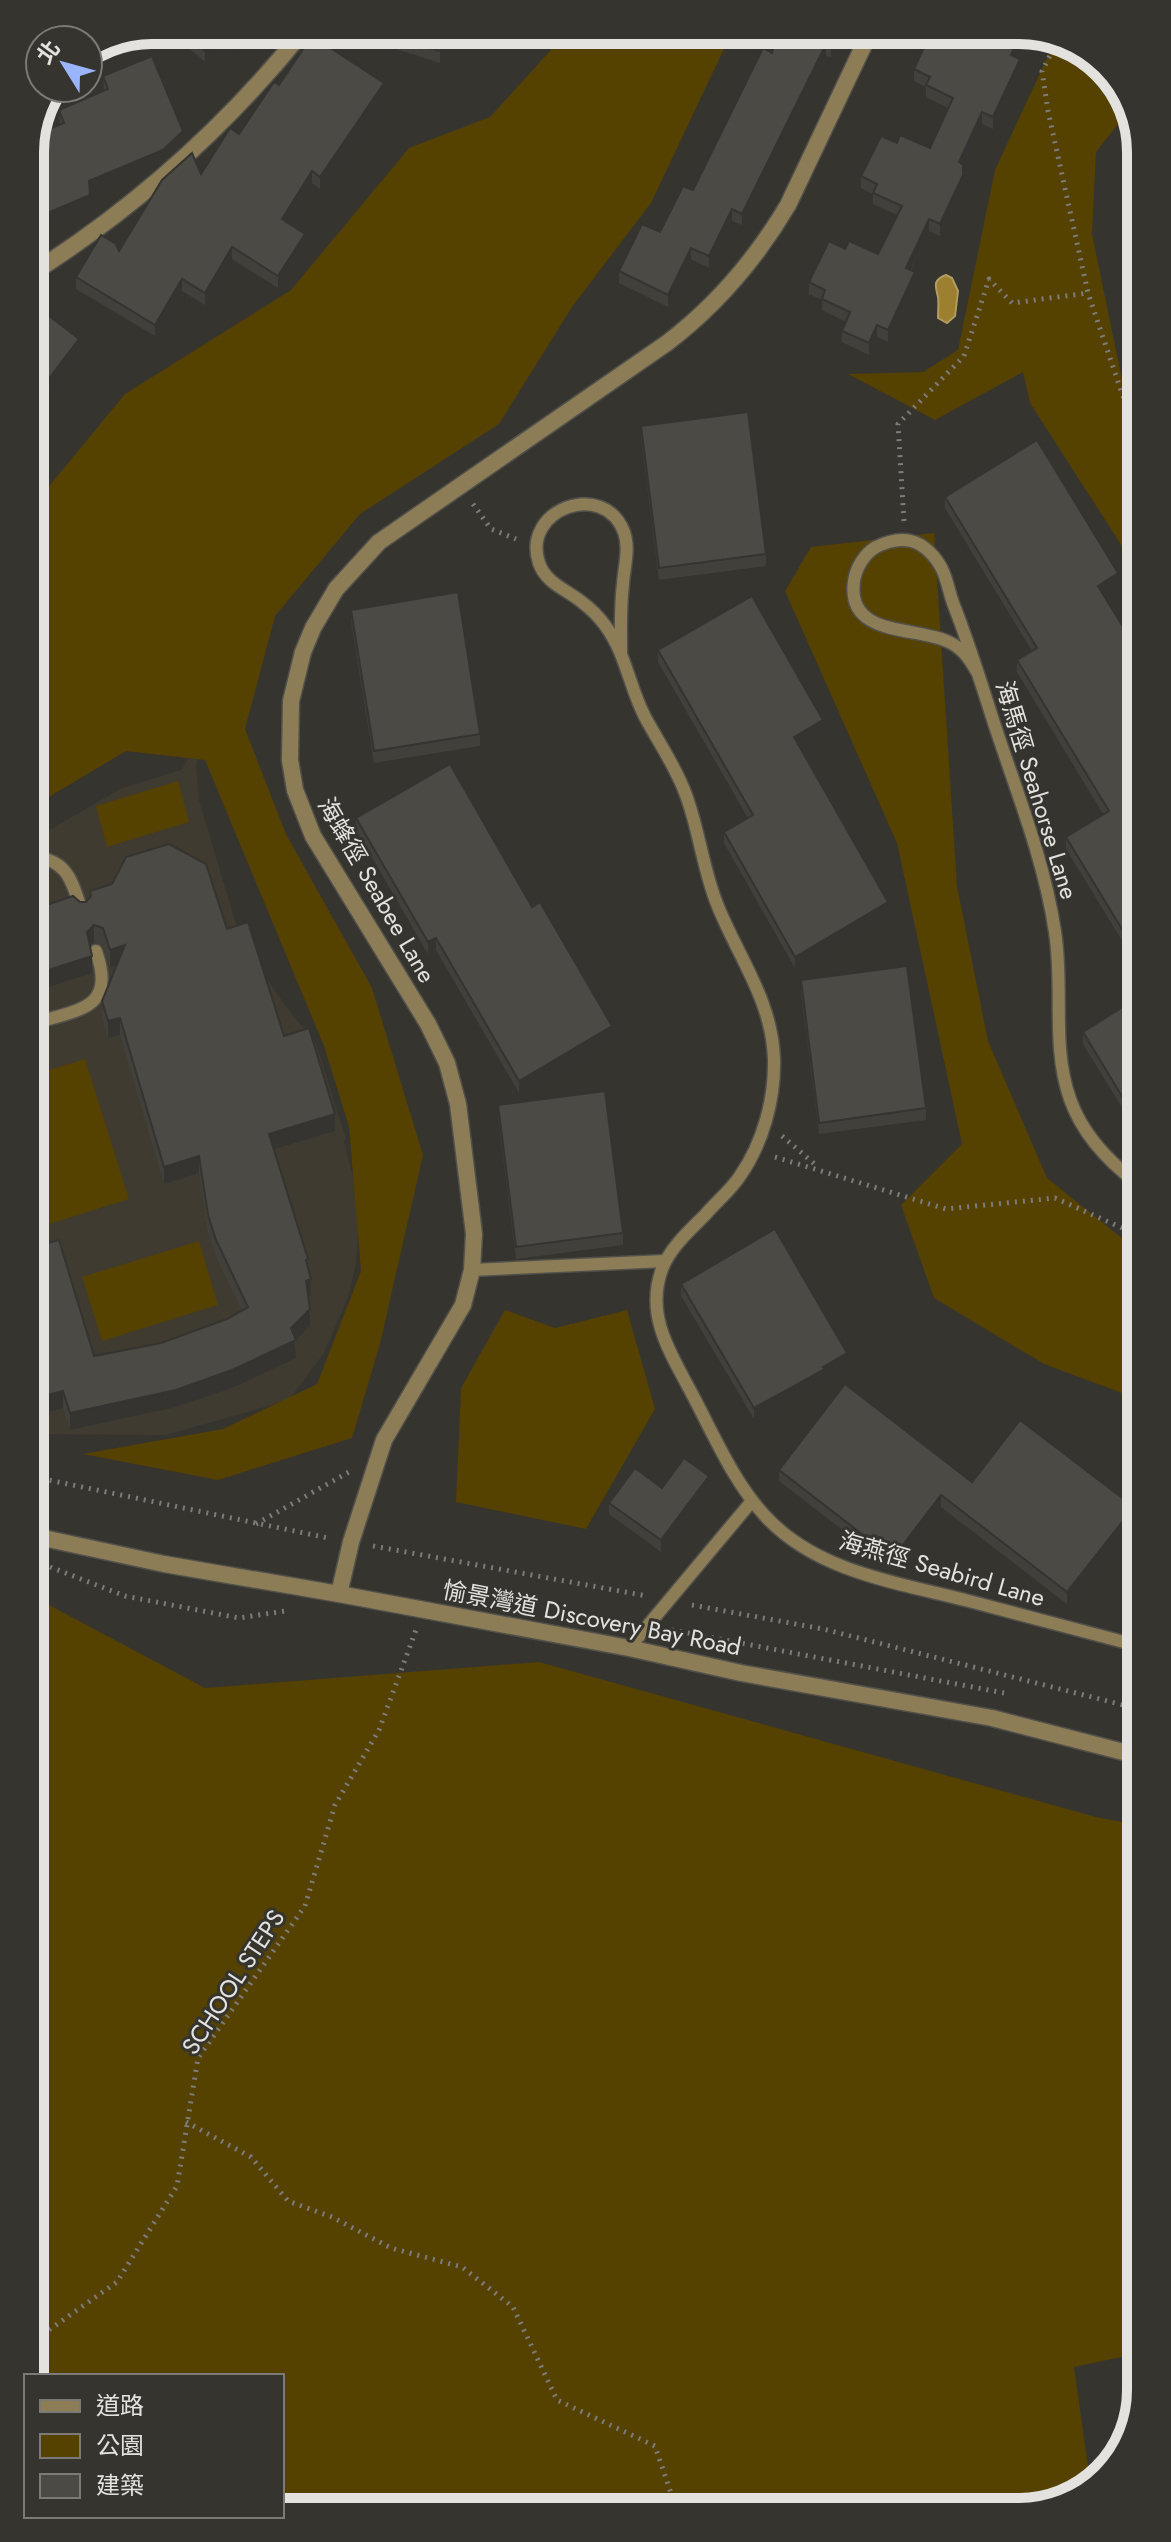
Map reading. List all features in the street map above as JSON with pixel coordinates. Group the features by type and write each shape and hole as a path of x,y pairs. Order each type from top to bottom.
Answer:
{"street":[{"path":"44,265 164,176 227,118 292,44"},
{"name":"海蜂徑 Seabee Lane","path":"339,1594 351,1542 384,1440 463,1305 472,1270 474,1234 458,1104 447,1063 428,1024 313,836 301,811 290,760 289,730 296,675 303,652 324,606 350,572 379,542 667,343 734,282 773,232 788,205 864,44"},
{"name":"愉景灣道 Discovery Bay Road","path":"44,1538 164,1564 420,1609 629,1648 741,1673 992,1718 1127,1753"}],"lane":[{"name":"海燕徑 Seabird Lane","path":"621,654 621,608 627,550 623,530 611,514 593,504 573,504 554,512 541,527 536,547 539,567 552,583 586,605 600,619 621,654 634,694 675,767 685,792 713,895 763,998 771,1029 774,1060 772,1091 766,1122 754,1152 738,1179 665,1261 655,1287 656,1316 665,1343 752,1501 793,1541 844,1568 1127,1643"},
{"name":"海馬徑 Seahorse Lane","path":"977,672 964,651 947,641 927,634 887,630 869,620 857,604 854,584 859,564 872,549 891,541 911,541 929,551 941,567 977,672 1038,855 1049,895 1057,950 1060,1061 1071,1102 1091,1138 1127,1176"},
{"path":"44,859 69,873 82,911"},
{"path":"44,1020 86,1007 98,996 103,984 103,972 96,951"},
{"path":"472,1270 665,1261"},
{"path":"629,1648 752,1501"}],"path":[{"path":"1053,50 1042,71 1064,190 1088,293 1127,408"},
{"path":"906,541 898,424 964,356 989,279 1012,303 1088,293"},
{"path":"460,485 491,529 536,547"},
{"path":"766,1122 820,1169"},
{"path":"754,1152 820,1169 946,1209 1055,1198 1127,1230"},
{"path":"255,1524 351,1471"},
{"path":"44,1479 255,1524 823,1629 1127,1706"},
{"path":"44,1564 125,1596 239,1618 285,1611"},
{"name":"SCHOOL STEPS","path":"44,2333 117,2282 177,2186 198,2058 305,1906 335,1805 379,1730 419,1622 420,1609"},
{"path":"186,2122 251,2157 288,2201 332,2217 391,2248 462,2267 513,2307 557,2400 655,2446 673,2498"}],"shaded area":[{"path":"946,275 952,278 958,291 955,316 947,323 938,318 936,286 937,281"},
{"path":"201,739 196,766 199,800 241,941 287,1008 316,1043 346,1139 359,1217 356,1263 348,1297 324,1353 289,1400 166,1435 44,1434 44,833 122,788 181,770"}],"green space":[{"path":"556,44 726,44 651,203 572,307 499,424 360,514 275,616 245,729 286,834 372,988 423,1155 380,1344 352,1438 218,1480 83,1454 223,1429 317,1384 361,1271 349,1127 324,1046 205,760 126,751 44,800 44,492 125,394 291,290 409,148 490,117"},
{"path":"1051,49 1085,66 1105,86 1122,120 1096,152 1092,234 1127,403 1127,554 1030,403 1023,372 935,420 848,374 923,372 958,350 995,170"},
{"path":"934,533 957,886 988,1041 1047,1178 1127,1242 1127,1395 1044,1364 934,1298 901,1205 962,1144 897,843 785,591 811,547"},
{"path":"178,781 189,822 107,847 96,806"},
{"path":"85,1059 129,1199 44,1226 44,1072"},
{"path":"199,1241 218,1305 102,1341 82,1277"},
{"path":"505,1310 555,1328 627,1310 655,1409 586,1529 456,1502 461,1388"},
{"path":"44,1602 205,1688 539,1662 1096,1817 1127,1823 1127,2356 1074,2367 1089,2472 1054,2492 1019,2498 284,2498 284,2374 44,2374"}],"building":[{"path":"197,44 211,44 205,51"},
{"path":"307,44 324,44 384,83 320,177 312,171 282,219 305,234 278,276 232,247 205,293 182,279 155,325 76,277 101,235 116,244 119,251 162,180 192,153 201,174 230,128 239,134 274,82 279,85"},
{"path":"417,44 442,44 440,51"},
{"path":"774,44 826,44 742,214 732,209 709,256 691,248 668,295 619,271 642,224 660,232 683,186 693,190 763,48 772,53"},
{"path":"926,44 1016,44 1011,55 1020,59 993,117 982,112 959,162 963,165 963,175 940,224 929,219 906,268 915,272 888,330 877,325 869,343 842,331 850,312 822,299 825,290 809,282 829,241 845,249 849,241 878,254 902,206 873,193 877,184 861,176 881,136 897,143 900,135 930,148 953,98 926,85 930,77 914,69"},
{"path":"152,56 183,131 163,150 89,181 90,195 45,214 48,220 44,222 47,130 64,123 59,110 73,104 104,104 104,91 108,89 104,76"},
{"path":"44,312 79,339 47,381 44,379"},
{"path":"748,412 766,554 659,568 641,426"},
{"path":"1037,440 1118,573 1098,586 1127,633 1127,938 1066,837 1109,811 1017,660 1037,648 945,497"},
{"path":"458,592 480,734 374,751 351,610"},
{"path":"752,596 823,720 794,737 888,902 795,957 724,832 753,815 658,650"},
{"path":"450,764 532,907 540,902 612,1026 519,1081 436,938 428,942 356,818"},
{"path":"169,844 206,864 227,929 248,922 284,1036 309,1028 335,1114 269,1134 308,1259 311,1279 306,1281 310,1309 291,1328 296,1340 232,1370 176,1390 70,1413 63,1391 44,1396 44,1244 59,1240 94,1356 161,1343 227,1319 248,1307 216,1240 208,1215 199,1156 164,1167 120,1018 108,1021 102,1001 125,945 110,950 103,928 94,925 87,932 92,956 44,971 44,906 73,896 80,902 86,902 91,896 90,891 112,884 126,857"},
{"path":"907,966 926,1108 819,1123 801,980"},
{"path":"1127,1004 1127,1105 1083,1032"},
{"path":"605,1091 623,1233 516,1247 498,1105"},
{"path":"775,1229 847,1353 823,1367 825,1369 754,1408 681,1284"},
{"path":"845,1384 972,1482 1020,1420 1127,1502 1127,1516 1067,1592 941,1495 893,1558 779,1470"},
{"path":"684,1458 709,1476 661,1540 609,1503 635,1468 662,1488"}]}
